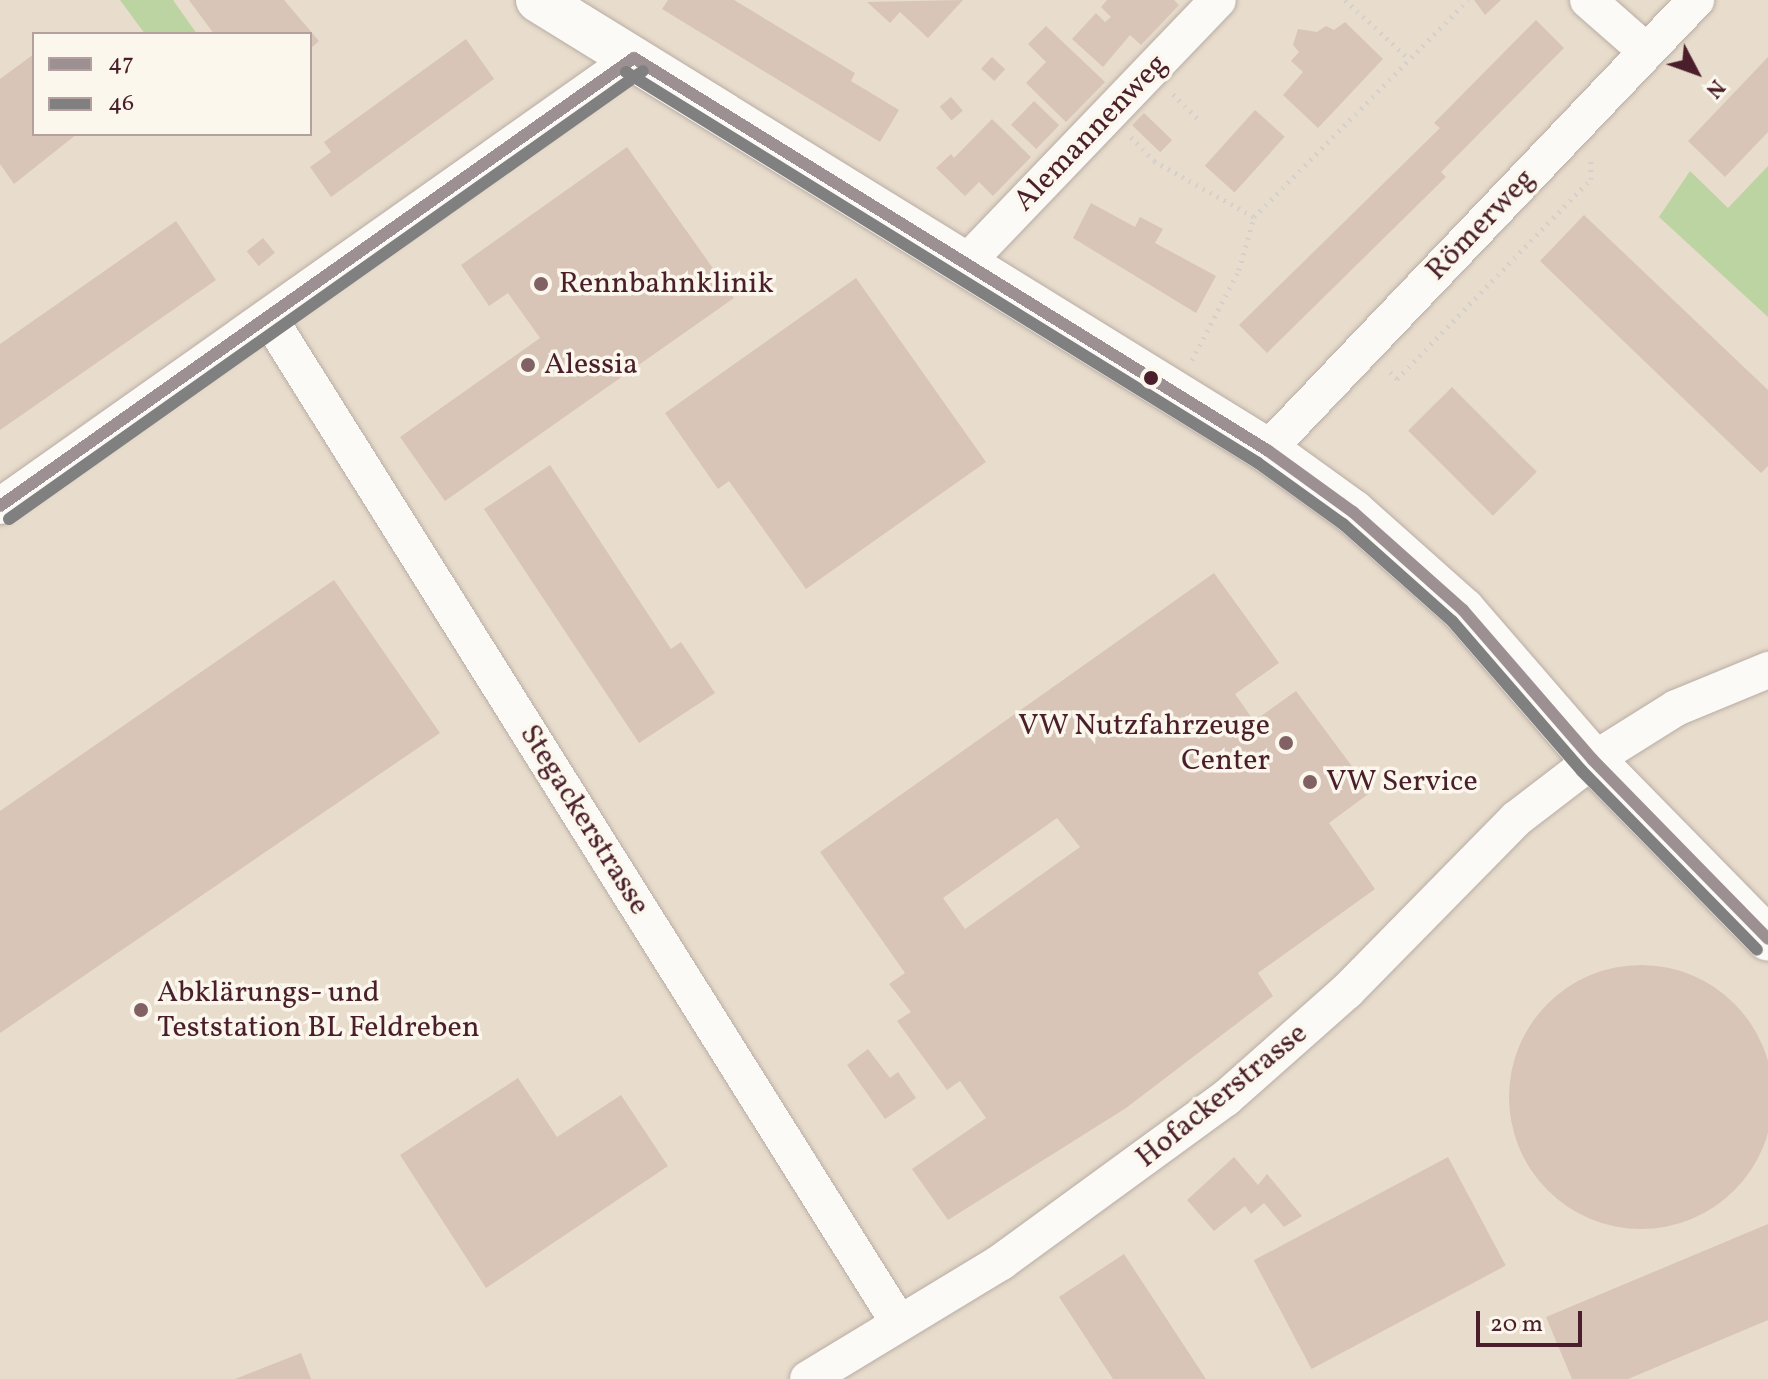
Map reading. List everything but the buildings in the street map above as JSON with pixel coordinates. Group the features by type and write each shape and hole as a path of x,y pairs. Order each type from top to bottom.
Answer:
{"main road":[{"path":"538,0 963,266 1267,450 1416,564 1463,610 1593,760 1768,939"}],"street":[{"name":"Alemannenweg","path":"963,266 1218,0"},
{"path":"1588,0 1646,51"},
{"name":"Römerweg","path":"1267,450 1696,0"},
{"path":"0,506 634,58"},
{"name":"Stegackerstrasse","path":"269,318 899,1323"},
{"name":"Hofackerstrasse","path":"808,1379 1001,1262 1226,1098 1347,991 1516,819 1593,760 1676,708 1768,670"}],"path":[{"path":"1345,0 1407,57"},
{"path":"1175,393 1239,270 1254,217 1407,57 1468,0"},
{"path":"1109,114 1154,161 1254,217"},
{"path":"1364,347 1397,379 1591,179 1592,150"}],"green space":[{"path":"120,0 173,0 196,32 144,32"},
{"path":"1768,166 1768,317 1659,217 1690,171 1728,208"}],"transit line":[{"name":"47","path":"634,58 1267,450 1353,512 1463,610 1593,760 1768,939"},
{"name":"47","path":"0,506 634,58"},
{"name":"46","path":"9,519 643,71"},
{"name":"46","path":"626,72 1258,463 1343,524 1452,621 1582,771 1757,950"}],"place":[{"name":"Rennbahnklinik","path":"541,284"},
{"name":"Alessia","path":"528,365"},
{"name":"VW Nutzfahrzeuge Center","path":"1286,743"},
{"name":"VW Service","path":"1310,782"},
{"name":"Abklärungs- und Teststation BL Feldreben","path":"141,1010"}]}
